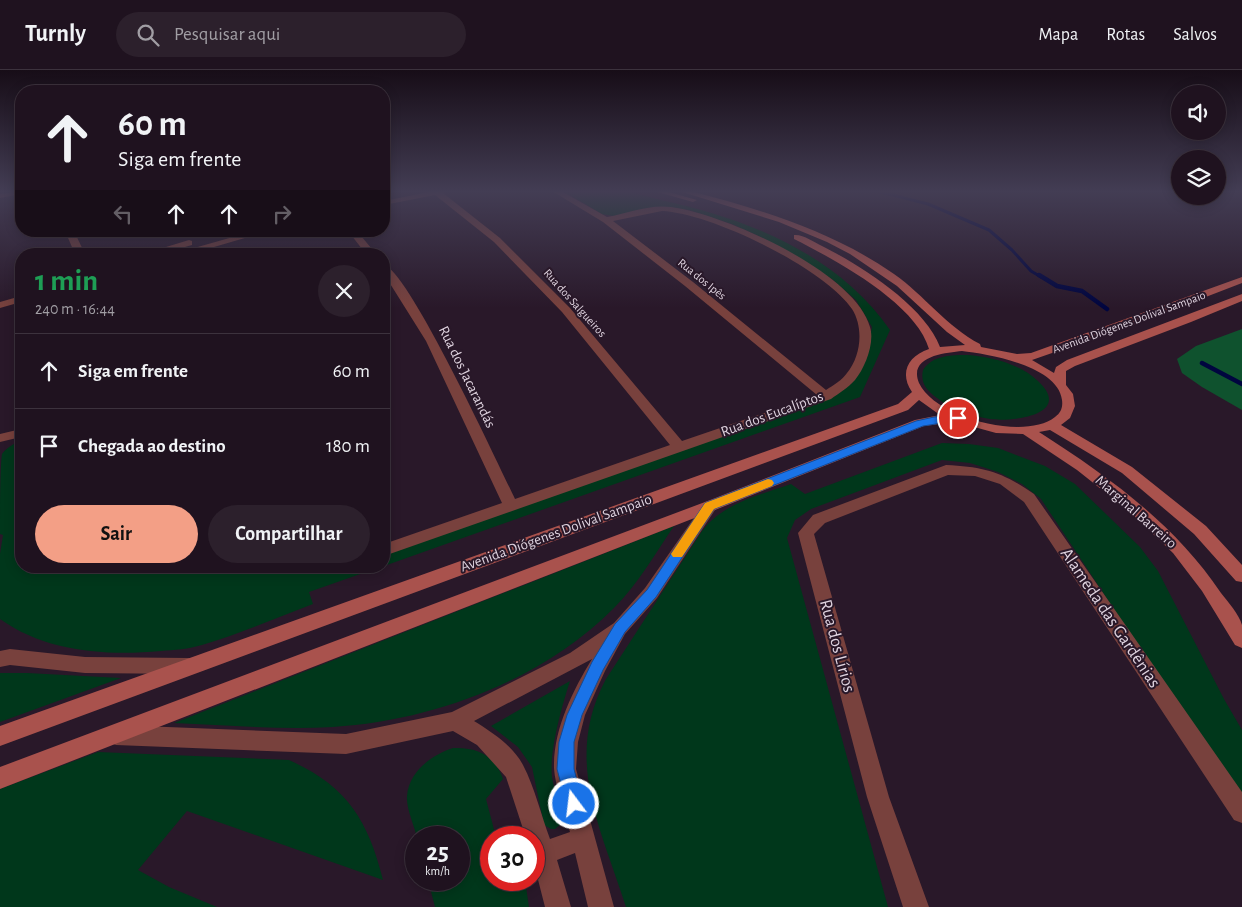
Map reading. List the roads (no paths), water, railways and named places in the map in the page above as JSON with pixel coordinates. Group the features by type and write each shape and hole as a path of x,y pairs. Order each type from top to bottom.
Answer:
{"street":[{"name":"Rua dos Salgueiros","path":"485,230 566,310 679,447"},
{"name":"Rua dos Ipês","path":"619,230 690,284 826,396"},
{"name":"Rua dos Eucalíptos","path":"390,548 826,396 852,375 864,349 865,326 852,301 830,281 757,237 738,230"},
{"path":"783,230 843,259 885,288 926,329 935,351"},
{"path":"807,230 873,264 916,296 956,336 984,350"},
{"path":"171,248 212,237"},
{"path":"200,248 241,237"},
{"path":"357,237 367,248"},
{"path":"221,242 224,248"},
{"name":"Rua dos Jacarandás","path":"390,275 432,341 511,506"},
{"name":"Avenida Diógenes Dolival Sampaio","path":"1015,358 1033,356 1242,280"},
{"path":"0,296 15,292"},
{"name":"Avenida Diógenes Dolival Sampaio","path":"1060,385 1060,370 1071,362 1187,320 1242,297"},
{"path":"0,305 15,301"},
{"path":"962,348 984,350 1015,358 1049,374 1068,396 1069,408 1064,418 1051,425 1026,430 988,426 958,418 935,406 919,393 911,381 910,370 916,361 935,351 962,348"},
{"name":"Avenida Diógenes Dolival Sampaio","path":"0,736 903,407 919,393"},
{"name":"Avenida Diógenes Dolival Sampaio","path":"0,778 920,424 934,420 958,418"},
{"name":"Marginal Barreiro","path":"1051,425 1127,470 1200,530 1242,576"},
{"name":"Marginal Barreiro","path":"1026,430 1082,466 1122,497 1170,539 1212,592 1242,640"},
{"path":"0,438 15,434"},
{"name":"Alameda das Gardênias","path":"946,470 976,471 1005,481 1029,498 1242,812"},
{"name":"Rua dos Lírios","path":"916,907 878,797 806,533 819,519 946,470"},
{"name":"Avenida Diógenes Dolival Sampaio","path":"112,735 346,744 455,721 577,659 620,628 651,593 710,506"},
{"path":"601,907 565,769 566,742 574,715 597,667 620,628"},
{"name":"Avenida Diógenes Dolival Sampaio","path":"0,658 10,657 85,665 190,666"},
{"path":"455,721 484,738 503,756 515,771 534,826"},
{"path":"545,854 584,838"},
{"path":"545,858 558,907"}],"waterway":[{"path":"989,230 1012,250 1031,271 1041,277"},
{"path":"1039,275 1057,286 1082,291 1107,309"},
{"path":"1202,363 1242,384"}]}
